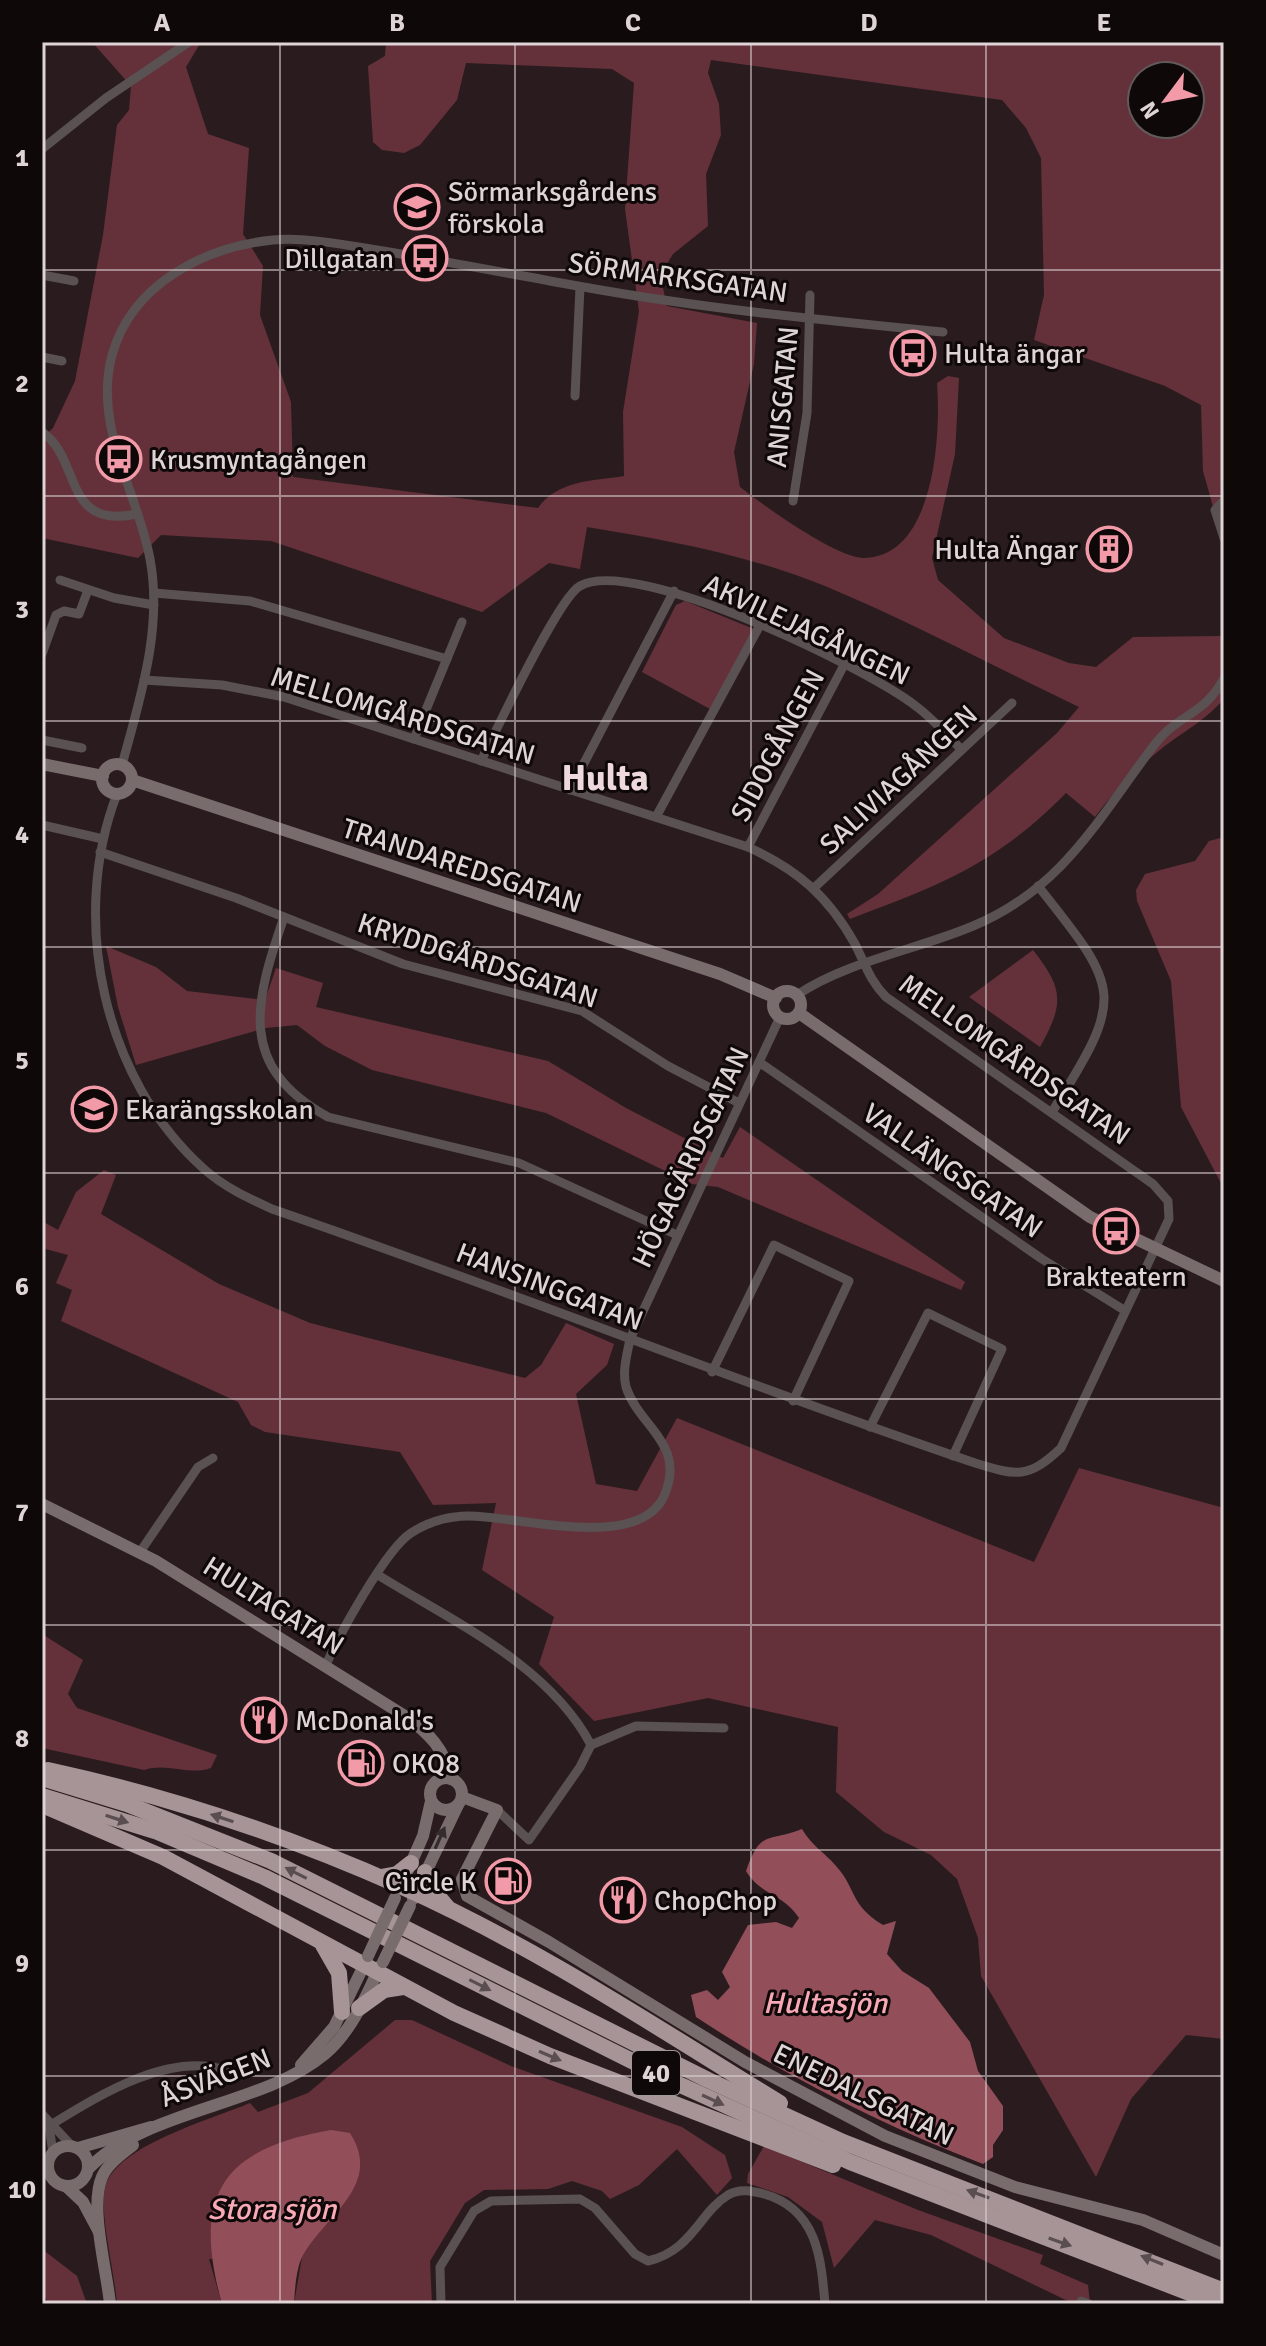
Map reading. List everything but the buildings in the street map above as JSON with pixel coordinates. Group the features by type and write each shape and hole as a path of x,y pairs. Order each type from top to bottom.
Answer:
{"highway":[{"path":"42,1769 177,1804 266,1833 378,1877 405,1896 451,1911 616,2001 843,2142"},
{"name":"40","path":"42,1778 127,1804 271,1861 708,2080 843,2142 1224,2291"},
{"name":"40","path":"42,1796 155,1831 264,1877 676,2083 908,2186 1091,2253 1218,2304"},
{"path":"42,1805 163,1857 322,1943 373,1964 403,1987 550,2056 830,2165 908,2186"},
{"path":"378,1877 418,1867 451,1911"},
{"path":"322,1943 339,1973 342,2012"},
{"path":"359,2008 384,1990 403,1987"}],"street":[{"path":"42,149 106,98 189,42"},
{"name":"SÖRMARKSGATAN","path":"122,765 144,680 154,593 150,557 108,423 107,386 112,353 124,328 146,295 182,267 243,245 301,240 419,257 580,287 812,319 943,332"},
{"path":"42,275 74,281"},
{"path":"575,396 580,287"},
{"name":"ANISGATAN","path":"793,501 807,413 812,319 810,295"},
{"path":"42,357 62,361"},
{"path":"42,432 54,443 72,486 89,508 108,515 137,514"},
{"path":"1224,500 1215,510 1224,538"},
{"name":"AKVILEJAGÅNGEN","path":"481,761 551,624 579,586 612,578 674,591 760,625 844,665 916,706 961,749"},
{"path":"60,580 88,590 154,605"},
{"path":"42,654 56,615 64,611 79,614 88,590"},
{"path":"570,790 674,591"},
{"path":"154,593 250,601 447,659"},
{"path":"414,739 462,622"},
{"path":"656,817 760,625"},
{"name":"SIDOGÅNGEN","path":"748,847 844,665"},
{"path":"797,995 801,1004 799,1013 790,1019 780,1017 774,1008 776,998 786,992 797,995 864,965 973,926 1038,886 1075,854 1158,740 1206,705 1216,695 1224,678"},
{"name":"MELLOMGÅRDSGATAN","path":"144,680 222,685 284,697 748,847 794,870 815,887 839,916 872,982 886,997 1163,1193 1168,1201 1169,1219 1155,1251"},
{"name":"SALIVIAGÅNGEN","path":"815,887 915,797 961,749 1012,703"},
{"path":"42,740 82,748"},
{"path":"42,764 103,776"},
{"path":"122,765 129,771 132,780 127,790 117,794 106,788 103,776 110,766 122,765"},
{"name":"TRANDAREDSGATAN","path":"132,780 720,974 776,998"},
{"name":"HANSINGGATAN","path":"117,794 103,839 96,879 96,954 109,1010 141,1087 171,1133 204,1169 236,1193 272,1209 793,1401 1018,1475 1046,1462 1061,1448 1124,1310 1155,1251"},
{"path":"42,825 103,839"},
{"name":"KRYDDGÅRDSGATAN","path":"100,852 284,917 403,964 582,1011 668,1066 739,1103"},
{"path":"1038,886 1099,968 1106,999 1091,1050 1052,1112"},
{"path":"284,917 262,984 258,1009 259,1035 269,1062 284,1086 304,1104 328,1117 519,1163 677,1235"},
{"path":"799,1013 1079,1210 1155,1251 1224,1281"},
{"name":"HÖGAGÄRDSGATAN","path":"326,1665 401,1541 431,1523 452,1517 620,1526 649,1515 664,1497 670,1473 668,1455 627,1389 624,1371 630,1339 780,1017"},
{"name":"VALLÄNGSGATAN","path":"759,1062 1042,1259 1124,1310"},
{"path":"712,1372 774,1245 849,1281 793,1401"},
{"path":"870,1427 928,1313 1002,1349 953,1456"},
{"path":"140,1552 198,1467 213,1458"},
{"name":"HULTAGATAN","path":"42,1504 140,1552 326,1665 426,1731 445,1757 451,1779 459,1785 460,1801"},
{"path":"378,1575 550,1688 581,1726 591,1745"},
{"path":"431,1801 444,1810 460,1801 497,1810 529,1840 580,1767 591,1745 636,1726 724,1728"},
{"path":"418,1867 431,1801 430,1789 435,1782 451,1779"},
{"path":"373,1964 418,1867 460,1801"},
{"name":"ENEDALSGATAN","path":"497,1810 462,1879 467,1896 559,1947 745,2062 885,2136 1015,2187 1143,2220 1224,2255"},
{"name":"ÅSVÄGEN","path":"87,2172 109,2151 159,2125 236,2098 294,2072 327,2053 359,2008 373,1964"},
{"name":"ÅSVÄGEN","path":"294,2072 322,2042 373,1964"},
{"path":"49,2126 155,2074 205,2064 225,2070"},
{"path":"42,2114 49,2126 86,2156 110,2304"},
{"path":"103,2255 99,2196 102,2176 123,2153 159,2125"},
{"name":"ÅSVÄGEN","path":"75,2147 141,2127 159,2125"},
{"path":"49,2126 50,2174 55,2184 83,2202 99,2232"},
{"path":"48,2159 75,2147"},
{"path":"55,2184 78,2184 87,2172"},
{"path":"441,2304 440,2267 474,2211 491,2201 580,2199 595,2208 635,2254 648,2261 657,2259 686,2241 730,2194 739,2191 761,2193 793,2207 814,2233 821,2256 825,2304"}],"shaded area":[{"path":"92,42 201,42 186,67 208,134 249,148 243,234 263,266 260,315 291,402 293,477 538,508 555,492 566,487 624,476 623,412 639,311 625,209 634,83 612,69 466,63 457,100 420,145 404,153 382,150 373,142 368,66 385,56 386,42 1224,42 1224,546 1203,471 1201,405 1165,386 1034,340 1044,295 1041,158 1026,128 1002,100 711,60 708,73 719,104 721,135 706,174 708,226 673,254 660,275 667,306 757,323 754,364 734,452 740,487 835,549 863,558 887,553 906,538 919,516 928,490 937,432 937,383 948,376 959,378 955,454 932,558 938,580 1004,638 1069,663 1096,667 1133,637 1224,636 1224,699 1143,764 1095,817 1066,793 1015,838 966,870 913,895 850,919 847,914 878,894 1057,733 1079,707 889,614 796,575 708,550 587,527 580,569 549,563 482,612 271,541 161,535 138,558 42,538 42,438 53,428 75,381 103,235 117,125 129,110 131,86"},
{"path":"685,601 754,629 710,709 642,672 676,605"},
{"path":"1224,837 1224,1189 1181,1107 1171,981 1137,901 1136,890 1145,874 1195,861 1209,841"},
{"path":"106,946 156,967 187,991 265,1000 276,968 323,983 316,1007 548,1061 626,1108 723,1158 740,1127 965,1282 961,1290 718,1187 692,1184 546,1113 372,1070 325,1046 297,1025 266,1028 136,1065 118,1007"},
{"path":"1033,950 1051,976 1057,997 1057,1008 1040,1047 969,997"},
{"path":"104,1170 116,1175 101,1214 219,1284 310,1323 525,1378 541,1365 566,1323 614,1344 607,1365 576,1394 596,1484 637,1491 677,1418 1034,1562 1079,1468 1224,1508 1224,2039 1186,2035 1131,2099 1096,2177 981,1976 978,1938 957,1879 931,1855 884,1832 836,1792 838,1727 708,1698 594,1721 539,1664 554,1617 482,1570 496,1503 433,1505 400,1452 265,1432 251,1425 238,1402 61,1321 72,1290 56,1283 68,1255 42,1248 42,1221 58,1230 76,1192"},
{"path":"42,1634 83,1660 68,1694 77,1708 217,1755 211,1768 194,1771 161,1767 144,1770 42,1748"},
{"path":"395,2020 412,2020 511,2066 682,2127 725,2155 732,2178 717,2195 677,2149 639,2185 610,2199 602,2191 572,2181 548,2189 484,2190 465,2203 430,2261 432,2304 294,2304 302,2257 209,2259 222,2304 117,2304 104,2212 105,2188 112,2173 145,2147 190,2126 250,2103 258,2112 308,2093"},
{"path":"764,2146 918,2210 1043,2255 1040,2264 1088,2285 1090,2304 1074,2304 931,2235 875,2220 834,2268 822,2222 788,2197 747,2183 748,2174"},
{"path":"42,2249 77,2276 87,2304 49,2304 42,2292"}],"water":[{"name":"Hultasjön","path":"802,1829 843,1874 864,1910 883,1925 896,1921 887,1954 902,1971 929,1988 970,2042 978,2071 1003,2106 1003,2130 993,2145 993,2157 983,2164 835,2098 765,2060 696,2017 691,1995 707,1990 718,2000 730,1987 722,1972 748,1925 776,1922 792,1928 799,1918 786,1904 758,1885 746,1871 761,1843"},
{"name":"Stora sjön","path":"331,2130 350,2133 358,2151 360,2168 348,2198 303,2255 297,2272 294,2304 222,2304 211,2234 214,2206 224,2184 240,2165 263,2150"}],"place":[{"name":"Sörmarksgårdens förskola","path":"417,207"},
{"name":"Dillgatan","path":"425,258"},
{"name":"Hulta ängar","path":"913,353"},
{"name":"Krusmyntagången","path":"119,459"},
{"name":"Hulta Ängar","path":"1109,549"},
{"name":"Ekarängsskolan","path":"94,1109"},
{"name":"Brakteatern","path":"1116,1231"},
{"name":"McDonald's","path":"264,1720"},
{"name":"OKQ8","path":"361,1763"},
{"name":"Circle K","path":"508,1881"},
{"name":"ChopChop","path":"623,1900"}],"district":[{"name":"Hulta","path":"605,777"}]}
